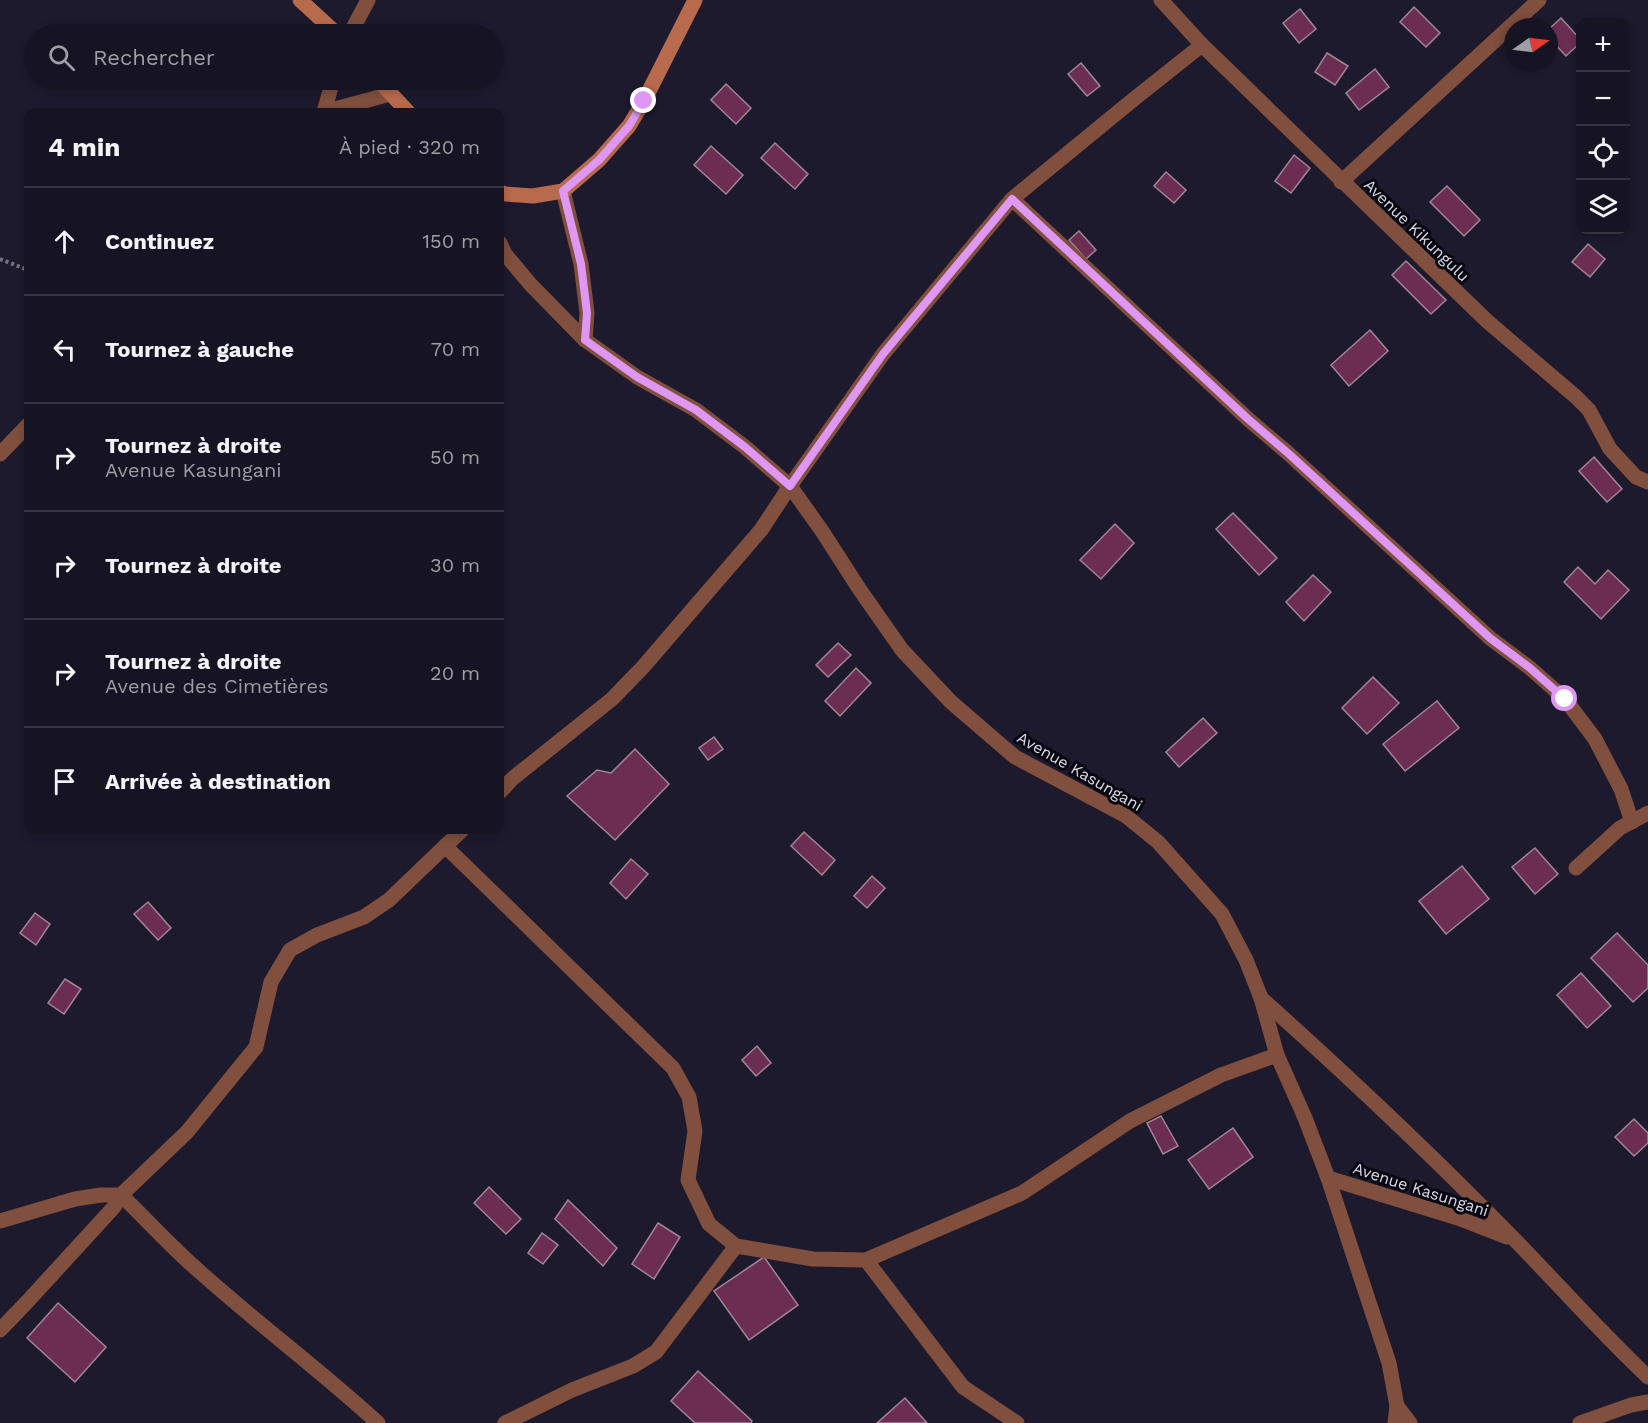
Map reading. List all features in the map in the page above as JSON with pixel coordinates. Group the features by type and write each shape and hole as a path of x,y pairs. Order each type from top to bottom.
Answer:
{"street":[{"path":"300,0 326,24"},
{"path":"355,24 368,0"},
{"path":"504,193 533,196 563,191 599,160 629,126 644,101 695,0"},
{"name":"Avenue Kikungulu","path":"1161,0 1202,45 1341,182 1487,321 1575,396 1589,410 1610,449 1636,477 1648,482"},
{"path":"1341,182 1539,0"},
{"path":"504,788 612,699 761,530 883,354 1012,199 1202,45"},
{"path":"325,108 330,90"},
{"path":"387,90 404,108"},
{"path":"339,108 390,94"},
{"path":"563,191 581,264 587,313 585,340"},
{"path":"1012,199 1248,419 1490,638 1530,668 1565,699 1595,739 1621,789 1632,822"},
{"name":"Avenue Kasungani","path":"504,252 531,285 585,340 637,377 696,410 745,447 790,486 902,650 951,702 1015,758 1126,816 1158,842 1222,914 1246,960 1261,998 1277,1055 1328,1178 1458,1218 1515,1239 1648,1377"},
{"path":"0,454 24,429"},
{"path":"1576,868 1620,828 1648,813"},
{"path":"0,1330 114,1207 121,1196 187,1132 256,1047 271,982 290,950 317,935 363,917 389,900 458,834"},
{"path":"445,846 673,1068 689,1097 695,1131 688,1180 709,1224 736,1246 813,1259 866,1260 1022,1193 1130,1121 1221,1075 1277,1055"},
{"path":"1261,998 1407,1132 1515,1239"},
{"path":"1328,1178 1389,1363 1397,1406 1395,1423"},
{"path":"0,1221 75,1199 101,1194 121,1196 198,1271 378,1423"},
{"path":"505,1423 572,1390 633,1366 656,1352 736,1246"},
{"path":"866,1260 963,1387 1017,1423"},
{"path":"1580,1423 1631,1405 1648,1402"},
{"path":"1397,1406 1410,1423"}],"path":[{"path":"0,259 24,268"}],"building":[{"path":"1414,7 1440,33 1426,47 1400,22"},
{"path":"1300,9 1316,29 1299,43 1283,23"},
{"path":"1561,18 1576,35 1576,47 1566,56 1558,48 1558,21"},
{"path":"1327,53 1348,66 1335,85 1315,72"},
{"path":"1081,63 1100,86 1087,96 1068,74"},
{"path":"1375,69 1389,87 1359,110 1346,93"},
{"path":"726,84 751,108 736,124 711,100"},
{"path":"775,143 808,174 795,189 761,158"},
{"path":"711,146 743,175 726,194 694,165"},
{"path":"1294,155 1310,168 1291,193 1275,181"},
{"path":"1166,172 1186,190 1174,203 1154,186"},
{"path":"1447,186 1480,220 1464,236 1430,202"},
{"path":"1079,231 1096,250 1086,259 1069,240"},
{"path":"1588,244 1605,259 1590,277 1572,262"},
{"path":"1406,261 1446,300 1431,314 1392,275"},
{"path":"1370,330 1388,351 1349,386 1331,365"},
{"path":"1594,457 1622,489 1607,502 1579,471"},
{"path":"1233,513 1277,558 1259,575 1216,529"},
{"path":"1115,524 1134,543 1101,579 1080,560"},
{"path":"1578,567 1595,584 1608,570 1629,590 1601,619 1564,582"},
{"path":"1313,575 1331,592 1304,621 1286,602"},
{"path":"838,643 851,655 828,677 816,665"},
{"path":"856,668 871,683 840,716 825,701"},
{"path":"1373,677 1399,703 1367,734 1342,708"},
{"path":"1437,701 1459,728 1405,771 1383,744"},
{"path":"1203,718 1217,733 1179,767 1166,752"},
{"path":"714,737 723,749 708,760 699,748"},
{"path":"635,749 669,784 615,840 567,796 597,770 611,773"},
{"path":"804,832 835,860 822,875 791,846"},
{"path":"1535,848 1558,874 1535,894 1512,867"},
{"path":"631,859 648,874 626,899 610,883"},
{"path":"1462,866 1489,899 1446,934 1419,901"},
{"path":"872,876 885,888 867,908 854,896"},
{"path":"148,902 171,928 158,940 134,914"},
{"path":"35,913 50,924 36,945 20,933"},
{"path":"1617,933 1648,965 1648,988 1633,1002 1591,958"},
{"path":"1581,973 1611,1006 1587,1028 1557,995"},
{"path":"65,979 81,989 64,1014 48,1003"},
{"path":"757,1046 771,1063 756,1076 742,1060"},
{"path":"1161,1116 1178,1146 1163,1154 1147,1123"},
{"path":"1634,1119 1648,1133 1648,1143 1634,1156 1615,1137"},
{"path":"1233,1128 1253,1157 1209,1189 1188,1160"},
{"path":"489,1187 521,1219 506,1234 474,1203"},
{"path":"568,1200 617,1248 603,1266 555,1219"},
{"path":"658,1223 680,1237 654,1279 632,1264"},
{"path":"542,1233 558,1245 543,1264 528,1253"},
{"path":"764,1257 798,1305 749,1340 714,1291"},
{"path":"58,1303 106,1347 75,1382 27,1338"},
{"path":"698,1371 752,1421 751,1423 695,1423 671,1401"},
{"path":"905,1398 927,1423 877,1423"}],"route":[{"path":"644,101 629,126 599,160 563,191 581,264 587,313 585,340 637,377 696,410 745,447 790,486 883,354 1012,199 1248,419 1323,484 1407,563 1490,638 1530,668 1565,699"}]}
